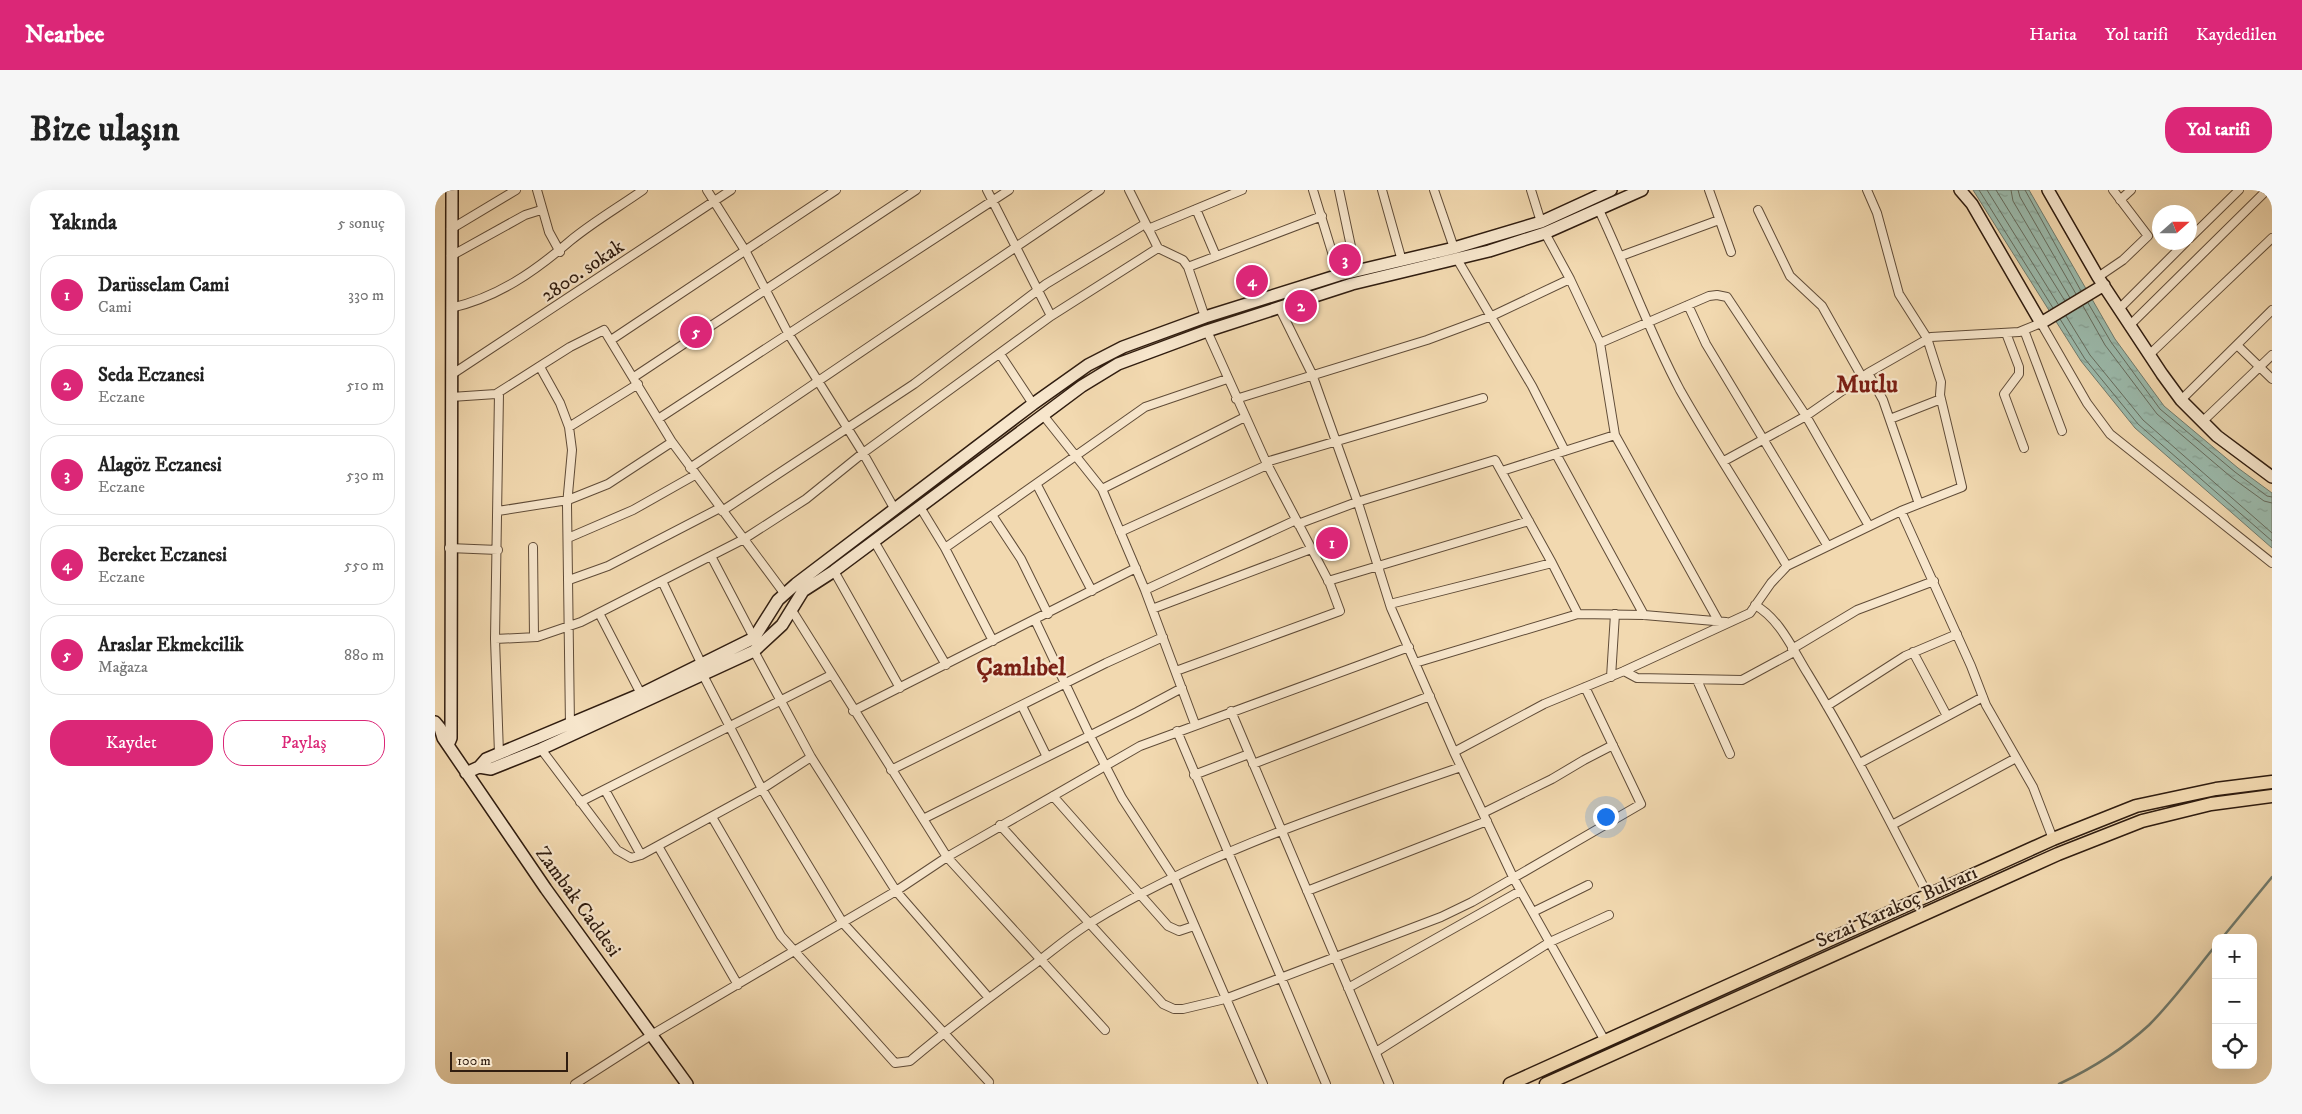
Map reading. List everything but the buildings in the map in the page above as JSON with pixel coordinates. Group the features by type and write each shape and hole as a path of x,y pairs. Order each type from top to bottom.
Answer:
{"main road":[{"path":"442,740 451,738 449,548 452,190"},
{"path":"1543,228 1611,190"},
{"path":"479,767 486,758 570,725 641,694 754,652 782,625 803,591 874,542 1043,415 1118,364 1207,330 1352,284 1599,210 1642,190"},
{"path":"1960,190 1971,204 2045,321 2100,284"},
{"path":"2048,190 2100,284 2181,400 2217,436 2272,477"},
{"path":"466,772 479,767 491,769 541,749 702,670 754,638 784,593 894,508 1088,365 1123,347 1205,317 1339,275 1402,261 1455,253"},
{"name":"Zambak Caddesi","path":"435,722 440,728 442,740 546,889 653,1034 687,1084"},
{"path":"1510,1084 2053,838 2136,806 2216,789 2272,782"},
{"name":"Sezai Karakoç Bulvarı","path":"1546,1084 2067,851 2142,821 2211,804 2272,796"}],"street":[{"path":"451,229 505,192 517,190"},
{"path":"537,190 541,210 549,232 560,252"},
{"path":"628,190 629,200"},
{"path":"451,308 510,286 560,252 571,241 643,190"},
{"path":"707,190 746,252 765,292 788,333 820,382 894,508"},
{"name":"2800. sokak","path":"451,375 731,190"},
{"path":"611,340 746,252 836,190"},
{"path":"569,428 916,190"},
{"path":"987,190 1051,316"},
{"path":"658,419 1009,190"},
{"path":"568,538 633,510 693,471 1101,190"},
{"path":"1129,190 1158,248 1183,260 1188,267 1205,317"},
{"path":"569,580 608,566 721,510 913,384 1037,291 1147,226 1242,190"},
{"path":"1313,190 1339,275"},
{"path":"1339,190 1356,270"},
{"path":"1382,190 1402,261"},
{"path":"1435,190 1455,253 1490,317 1532,386 1565,451"},
{"path":"1531,190 1543,228 1570,279 1600,343 1615,435 1719,622"},
{"path":"1709,190 1731,252"},
{"path":"1454,752 1544,704 1611,677 1750,613 1787,566 1827,545 1901,511 1963,487 1941,399 1941,382 1927,338 1899,294 1877,213 1867,190"},
{"path":"2100,284 2148,236 2113,190"},
{"path":"2120,200 2131,190"},
{"path":"2197,231 2239,190"},
{"path":"2129,326 2267,190"},
{"path":"1196,209 1216,256"},
{"path":"451,256 525,215 541,210"},
{"path":"1599,210 1621,256 1647,322 1681,390 1787,566"},
{"path":"1758,210 1790,276 1822,306 1883,400 1919,504"},
{"path":"1188,267 1322,216"},
{"path":"1621,256 1719,220"},
{"path":"2149,355 2272,238"},
{"path":"495,639 534,637 570,627 744,539 806,499 863,453 1051,316 1158,248"},
{"path":"2119,309 2178,250"},
{"path":"1236,399 1427,340 1490,317 1570,279"},
{"path":"1600,343 1688,305 1717,295 1727,298 1807,416 1869,526"},
{"path":"1688,305 1706,344 1827,545"},
{"path":"1279,307 1312,374 1391,604 1454,752 1513,877 1605,1041"},
{"path":"2181,400 2272,310"},
{"path":"1724,461 1807,416 1865,375 1927,338 2006,333 2024,330 2045,321 2087,403 2110,434 2272,564"},
{"path":"451,398 499,393 601,330 604,330 672,442 784,593"},
{"path":"1176,671 1340,611 1328,581 1267,464 1236,399 1207,330"},
{"path":"2024,330 2062,431"},
{"path":"2006,333 2019,367 2019,374 2004,394 2024,448"},
{"path":"2237,345 2272,379"},
{"path":"1000,354 1033,404"},
{"path":"2203,421 2272,355"},
{"path":"540,367 560,403 569,428 572,450 567,500 570,725"},
{"path":"945,548 1037,485 1145,407 1227,379"},
{"path":"499,393 498,550 495,639 499,754"},
{"path":"1120,532 1267,464 1483,398"},
{"path":"1890,419 1941,399"},
{"path":"1043,415 1102,490 1145,590 1195,724"},
{"path":"1102,490 1245,417"},
{"path":"1501,471 1615,435"},
{"path":"498,511 567,500 617,480 672,442"},
{"path":"1556,454 1644,615"},
{"path":"1145,590 1297,522 1495,460 1579,614"},
{"path":"1037,485 1092,591"},
{"path":"920,507 945,548 993,641"},
{"path":"1901,511 1934,581 1983,696 2033,787 2053,838"},
{"path":"992,515 1021,559 1048,614"},
{"path":"1328,581 1529,521"},
{"path":"874,542 946,664"},
{"path":"533,547 534,637"},
{"path":"449,548 498,550"},
{"path":"1152,609 1311,549"},
{"path":"711,556 754,638"},
{"path":"1391,604 1552,563"},
{"path":"853,711 1136,568"},
{"path":"834,571 900,688"},
{"path":"662,581 702,670 763,789 843,923 989,1082"},
{"path":"1624,671 1637,678 1741,680 1857,610 1934,581"},
{"path":"1755,606 1767,612 1827,706 1860,763 1928,895"},
{"path":"791,609 853,711 947,857 1105,1030"},
{"path":"599,613 641,694"},
{"path":"1415,663 1579,614 1644,615 1729,622"},
{"path":"1611,677 1615,614"},
{"path":"1035,620 1090,736 1122,798 1174,878 1263,1084"},
{"path":"1827,706 1913,652 1957,634"},
{"path":"891,770 1163,637"},
{"path":"575,1084 653,1034 896,891 1000,825 1140,746 1195,724 1409,647"},
{"path":"754,652 811,757 896,891 989,998"},
{"path":"1913,652 1947,716"},
{"path":"580,802 831,675"},
{"path":"1697,680 1730,754"},
{"path":"1000,825 1089,924 1167,1006 1183,1010 1225,999 1441,917 1472,902 1641,804 1585,687"},
{"path":"923,819 1182,688"},
{"path":"1253,764 1430,696"},
{"path":"1860,763 1983,696"},
{"path":"1022,706 1047,757"},
{"path":"1231,711 1389,1084"},
{"path":"1177,732 1325,1084"},
{"path":"1483,812 1552,779 1613,746"},
{"path":"541,749 617,850 631,858 641,856 763,789 811,757"},
{"path":"1194,774 1249,754"},
{"path":"1891,824 2016,758"},
{"path":"712,817 760,902 793,952 895,1063 909,1061 944,1032 1089,924 1174,878 1227,852 1281,829 1461,767"},
{"path":"605,790 641,856"},
{"path":"1053,796 1171,929 1179,931 1194,926"},
{"path":"1307,891 1487,821"},
{"path":"658,846 738,985"},
{"path":"1533,912 1588,885"},
{"path":"1348,988 1520,890"},
{"path":"1376,1052 1549,942 1609,915"}],"water":[{"path":"1973,190 2029,190 2115,339 2164,406 2238,468 2272,493 2272,548 2135,428 2081,361"}],"waterway":[{"path":"2225,934 2272,877"},
{"path":"2059,1084 2106,1058 2149,1025 2212,950"}],"place":[{"name":"Alagöz Eczanesi","path":"1345,260"},
{"name":"Bereket Eczanesi","path":"1252,281"},
{"name":"Seda Eczanesi","path":"1301,306"},
{"name":"Araslar Ekmekcilik","path":"696,332"},
{"name":"Darüsselam Cami","path":"1332,543"}],"district":[{"name":"Mutlu","path":"1867,383"},
{"name":"Çamlıbel","path":"1021,666"}]}
